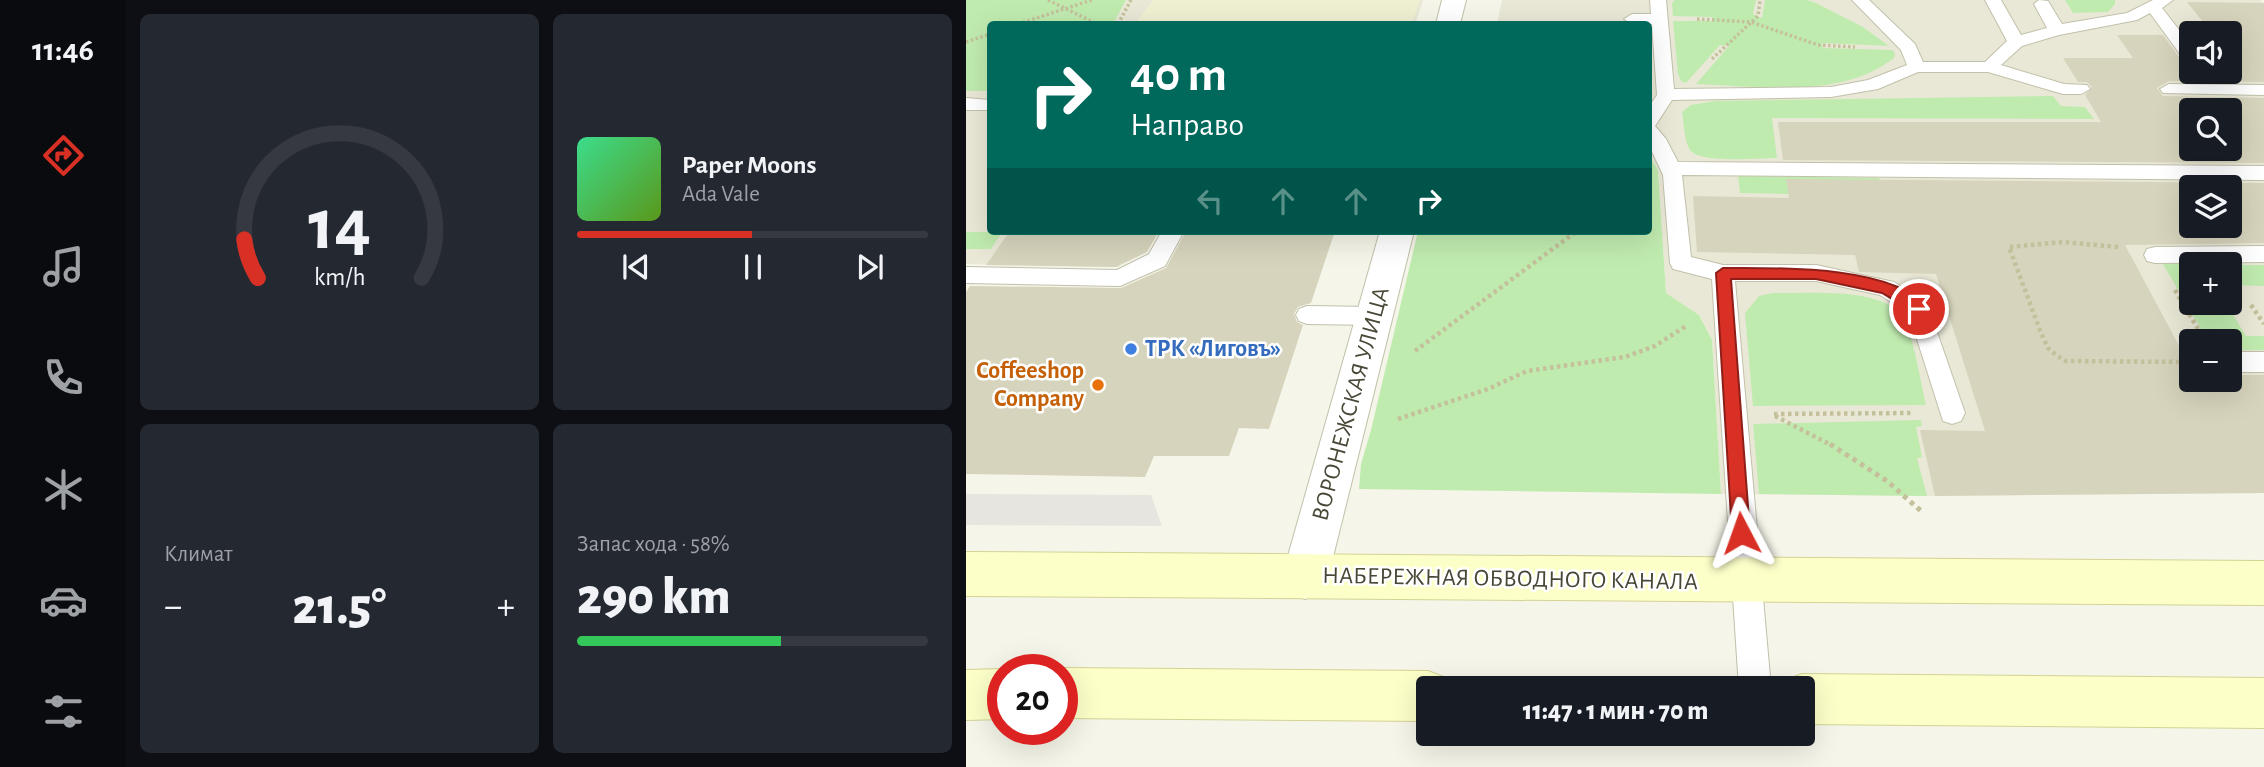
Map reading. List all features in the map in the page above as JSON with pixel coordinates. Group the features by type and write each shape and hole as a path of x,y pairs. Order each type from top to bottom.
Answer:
{"main road":[{"name":"НАБЕРЕЖНАЯ ОБВОДНОГО КАНАЛА","path":"966,573 2264,583"},
{"path":"1078,693 1416,696"},
{"path":"966,695 987,694"},
{"path":"1815,699 2264,703"}],"street":[{"path":"1449,21 1454,0"},
{"name":"ВОРОНЕЖСКАЯ УЛИЦА","path":"1305,577 1396,235"}],"lane":[{"path":"1652,117 1667,95 1657,0"},
{"path":"1860,0 1909,48 1916,68"},
{"path":"1993,0 2016,42"},
{"path":"1989,67 2016,42 2057,30 2131,17 2159,3 2179,37"},
{"path":"2042,5 2057,30"},
{"path":"1632,19 1659,19"},
{"path":"1667,95 1831,92 1872,85 1916,68 1989,67 2063,89 2081,89"},
{"path":"2212,84 2216,90"},
{"path":"2169,89 2261,90"},
{"path":"966,104 987,105"},
{"path":"1652,134 1661,142 1673,168 1681,263 1723,273 1816,273 1886,288 1919,309 1952,413"},
{"path":"1673,168 2264,173"},
{"path":"966,275 1121,278 1157,260 1171,235"},
{"path":"2155,255 2264,254"},
{"path":"1723,273 1754,676"},
{"path":"1307,316 1375,316"},
{"path":"2242,362 2264,362"}],"path":[{"path":"1048,0 1091,21"},
{"path":"1027,21 1092,0"},
{"path":"1120,21 1131,0"},
{"path":"1724,46 1758,16 1760,0"},
{"path":"1713,19 1751,22 1822,46"},
{"path":"966,42 987,35"},
{"path":"1354,392 1416,351 1572,235"},
{"path":"2179,362 2066,361 2056,355 2048,348 2041,333 2009,247 2028,243 2104,244 2155,255 2197,329"},
{"path":"1342,439 1488,389 1527,371 1625,357 1655,346 1725,300"},
{"path":"2251,304 2264,325"},
{"path":"1921,511 1890,481 1846,453 1771,415 1952,413"}],"shaded area":[{"path":"966,0 1423,0 1416,21 987,21 987,235 1139,235 1119,267 966,264"},
{"path":"1153,0 1420,0 1413,21 1137,21"},
{"path":"1502,0 2260,0 2264,3 2264,493 1927,496 1721,494 1712,340 1699,315 1666,293 1658,170 1652,161 1652,21 1498,21"},
{"path":"966,494 1151,495 1162,526 966,525"}],"green space":[{"path":"966,0 1126,0 1115,21 987,21 987,91 966,91"},
{"path":"1675,0 1756,0 1753,14 1762,18 1765,0 1807,0 1863,27 1889,46 1822,43 1823,48 1893,50 1894,58 1873,71 1824,85 1773,88 1696,84 1729,46 1720,45 1686,83 1681,81 1678,74 1673,21 1714,21 1712,17 1673,16 1672,3"},
{"path":"2065,0 2115,0 2115,4 2108,12 2073,13"},
{"path":"2053,96 2061,106 2085,107 2094,119 1772,118 1777,158 1718,159 1696,154 1686,142 1682,112 1691,105 1715,101"},
{"path":"1652,161 1658,170 1666,293 1699,315 1712,340 1721,494 1359,489 1361,464 1417,235 1652,235"},
{"path":"1738,176 1879,178 1884,196 1740,193"},
{"path":"966,232 1000,235 991,249 966,249"},
{"path":"2163,264 2179,264 2179,291"},
{"path":"2242,265 2264,265 2264,286 2242,285"},
{"path":"1773,293 1842,294 1877,300 1891,306 1902,316 1910,334 1926,405 1753,406 1745,313 1759,296"},
{"path":"2193,315 2233,315 2242,329 2201,329"},
{"path":"2242,329 2246,336 2264,336 2264,350 2242,350"},
{"path":"1921,420 1922,426 1916,427 1922,457 1917,458 1927,496 1759,494 1753,424"}],"building":[{"path":"2187,2 2264,3 2264,82 2242,82 2242,21 2202,21"},
{"path":"2117,35 2163,35 2179,57 2179,81 2169,81 2157,88 2163,96 2264,98 2264,163 1783,160 1778,122 2101,122 2085,95 2092,87 2087,82 2078,82 2063,58 2133,58"},
{"path":"1786,179 2179,182 2179,238 2242,238 2242,183 2264,183 2264,243 2125,245 2179,346 2179,392 2242,392 2242,375 2264,375 2264,493 1935,496 1920,430 1985,431 1936,274 1859,272 1855,255 1697,252 1693,196 1789,198"},
{"path":"1007,235 1157,235 1147,252 1116,267 986,265"},
{"name":"ТРК «Лиговъ»","path":"1184,235 1334,235 1311,303 1298,307 1294,314 1297,322 1303,325 1269,429 1239,428 1229,456 1154,456 1145,477 966,474 966,292 970,286 1121,288 1166,268"}],"place":[{"name":"ТРК «Лиговъ»","path":"1131,349"},
{"name":"Coffeeshop Company","path":"1098,385"}],"route":[{"path":"1741,533 1723,273 1816,273 1886,288 1919,309"}]}
